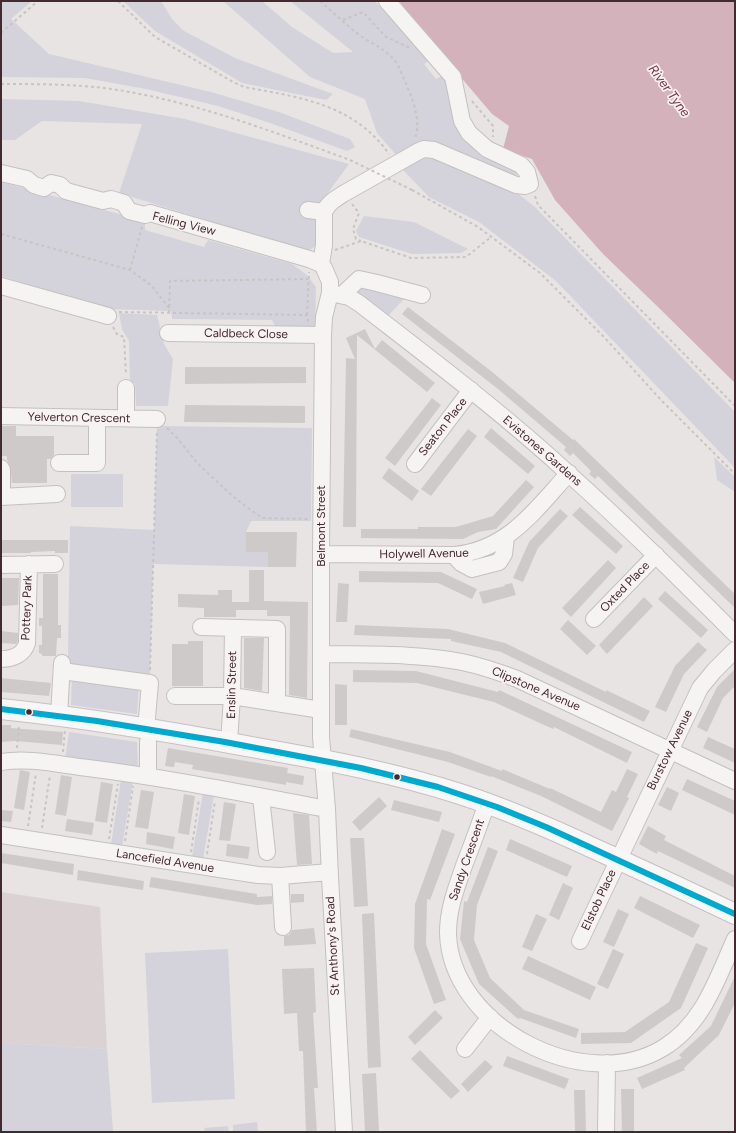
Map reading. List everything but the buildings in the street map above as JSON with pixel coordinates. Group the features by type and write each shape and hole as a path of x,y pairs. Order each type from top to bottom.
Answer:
{"main road":[{"path":"1,709 59,723 147,735 229,743 323,760 407,778 487,803 562,834 735,914"}],"street":[{"path":"388,1 453,77 460,115 465,128 481,145 491,152 522,165 527,172 530,184 525,186 516,185 429,149 419,151 343,194 326,207 324,212 318,259 328,274 336,294 359,279 422,295"},
{"name":"Felling View","path":"1,172 27,179 34,185 44,188 51,183 60,185 66,191 103,201 111,199 124,203 129,211 145,215 150,213 318,259"},
{"path":"308,210 324,212"},
{"path":"1,286 108,316"},
{"name":"Belmont Street","path":"323,760 321,710 321,520 316,335 336,294"},
{"name":"Evistones Gardens","path":"336,294 349,297 360,304 471,390 569,473 656,555 735,634"},
{"name":"Caldbeck Close","path":"168,333 316,335"},
{"path":"126,388 126,418"},
{"name":"Seaton Place","path":"415,464 471,390"},
{"name":"Yelverton Crescent","path":"1,416 157,419"},
{"path":"60,463 97,463 97,418"},
{"path":"1,468 2,496 57,494"},
{"name":"Holywell Avenue","path":"321,554 454,556 475,552 506,537 524,522 569,473"},
{"name":"Oxted Place","path":"594,618 656,555"},
{"name":"Pottery Park","path":"1,659 10,658 20,654 26,647 29,564"},
{"name":"Pottery Park","path":"1,565 55,564"},
{"path":"201,627 277,629 277,703"},
{"name":"Enslin Street","path":"229,743 232,696 233,628"},
{"name":"Burstow Avenue","path":"618,860 700,688 714,670 735,650"},
{"name":"Clipstone Avenue","path":"322,654 412,655 481,666 518,679 735,781"},
{"path":"59,723 62,667 150,683 147,735 134,774"},
{"path":"175,696 232,696 321,710"},
{"name":"St Anthony's Road","path":"323,760 327,809 344,1132"},
{"path":"9,761 50,764 134,774 327,809"},
{"path":"261,797 267,852"},
{"name":"Sandy Crescent","path":"487,803 454,894 450,912 448,933 452,957 459,976 470,996 490,1018 523,1041 544,1051 577,1061 607,1064 637,1059 651,1054 663,1048 684,1032 694,1022 708,999 735,939"},
{"name":"Lancefield Avenue","path":"1,835 258,875 280,876 330,872"},
{"name":"Elstob Place","path":"580,941 618,860"},
{"path":"280,876 284,928"},
{"path":"465,1049 490,1018"},
{"path":"606,1132 607,1064"}],"path":[{"path":"1,33 38,1"},
{"path":"118,1 154,37 239,85 314,101 334,108 345,114 375,138 385,148 396,164"},
{"path":"320,1 342,21 363,37 384,50 394,59 398,65 416,111 417,131"},
{"path":"342,21 363,12 386,37 420,53 429,49"},
{"path":"1,84 64,85 134,93 226,116 350,160 412,190 478,228 540,273 604,337 661,400 735,474"},
{"path":"469,97 493,126 491,152"},
{"path":"530,184 538,205 735,406"},
{"path":"343,194 359,213 352,229 356,239 411,258 466,257 491,237"},
{"path":"130,270 145,215"},
{"path":"1,234 130,270 151,285 169,308"},
{"path":"316,335 307,316 308,278 318,259 360,241"},
{"path":"169,314 170,281 308,278"},
{"path":"126,388 124,338 117,334 108,316 117,312 307,316"},
{"path":"157,419 178,439 198,464 236,499 262,518 321,520"},
{"path":"150,683 157,419"},
{"path":"33,840 50,764 66,730 59,723"},
{"path":"9,761 19,725"},
{"path":"33,840 50,764"},
{"path":"106,852 134,774"},
{"path":"123,854 134,774"},
{"path":"188,865 209,787"},
{"path":"204,867 209,787"}],"shaded area":[{"path":"1,1 32,1 11,19 49,54 211,92 279,112 350,139 355,147 347,151 218,106 146,89 85,78 1,77"},
{"path":"123,1 161,1 172,19 184,31 235,58 333,94 326,100 242,83 155,31"},
{"path":"223,1 262,1 292,27 333,53 353,52 290,1 375,1 387,15 395,16 430,60 424,64 436,79 444,75 448,78 457,117 519,173 510,179 419,143 398,157 377,133 365,99 310,77"},
{"path":"1,99 79,101 185,119 349,164 322,201 304,207 317,218 317,242 307,251 119,193 142,124 42,121 15,140 1,140"},
{"path":"427,155 512,189 535,207 735,412 735,468 556,281 479,222 429,197 401,168"},
{"path":"1,182 145,221 145,230 204,247 208,240 292,264 307,275 316,287 315,328 276,328 272,320 172,319 171,311 108,309 1,276"},
{"path":"364,216 414,222 468,249 461,253 412,254 359,237 356,231"},
{"path":"365,285 404,299 388,316 357,292"},
{"path":"119,313 157,315 164,344 173,359 168,406 136,406 135,383 130,383 129,341 122,329"},
{"path":"157,426 312,428 311,521 251,521 246,532 247,552 268,552 268,567 153,564 150,675 69,664 70,526 154,530"},
{"path":"714,457 735,477 735,492 717,480"},
{"path":"71,474 123,474 123,507 71,507"},
{"path":"72,677 139,685 137,714 71,705"},
{"path":"69,732 137,742 138,771 65,760"},
{"path":"121,780 133,781 122,846 111,844"},
{"path":"203,793 214,795 203,859 192,857"},
{"path":"1,892 100,907 107,1049 1,1043"},
{"path":"228,949 235,1099 152,1103 145,953"},
{"path":"1,1043 107,1049 113,1132 1,1132"},
{"path":"257,1122 258,1132 233,1132 233,1125"},
{"path":"228,1126 229,1132 205,1132 204,1128"}],"water":[{"name":"River Tyne","path":"399,1 735,1 735,383 603,254 555,200 532,159 503,149 509,126 492,114"}],"transit line":[{"path":"1,709 97,721 225,742 361,768 438,787 497,807 546,827 735,914"}]}
